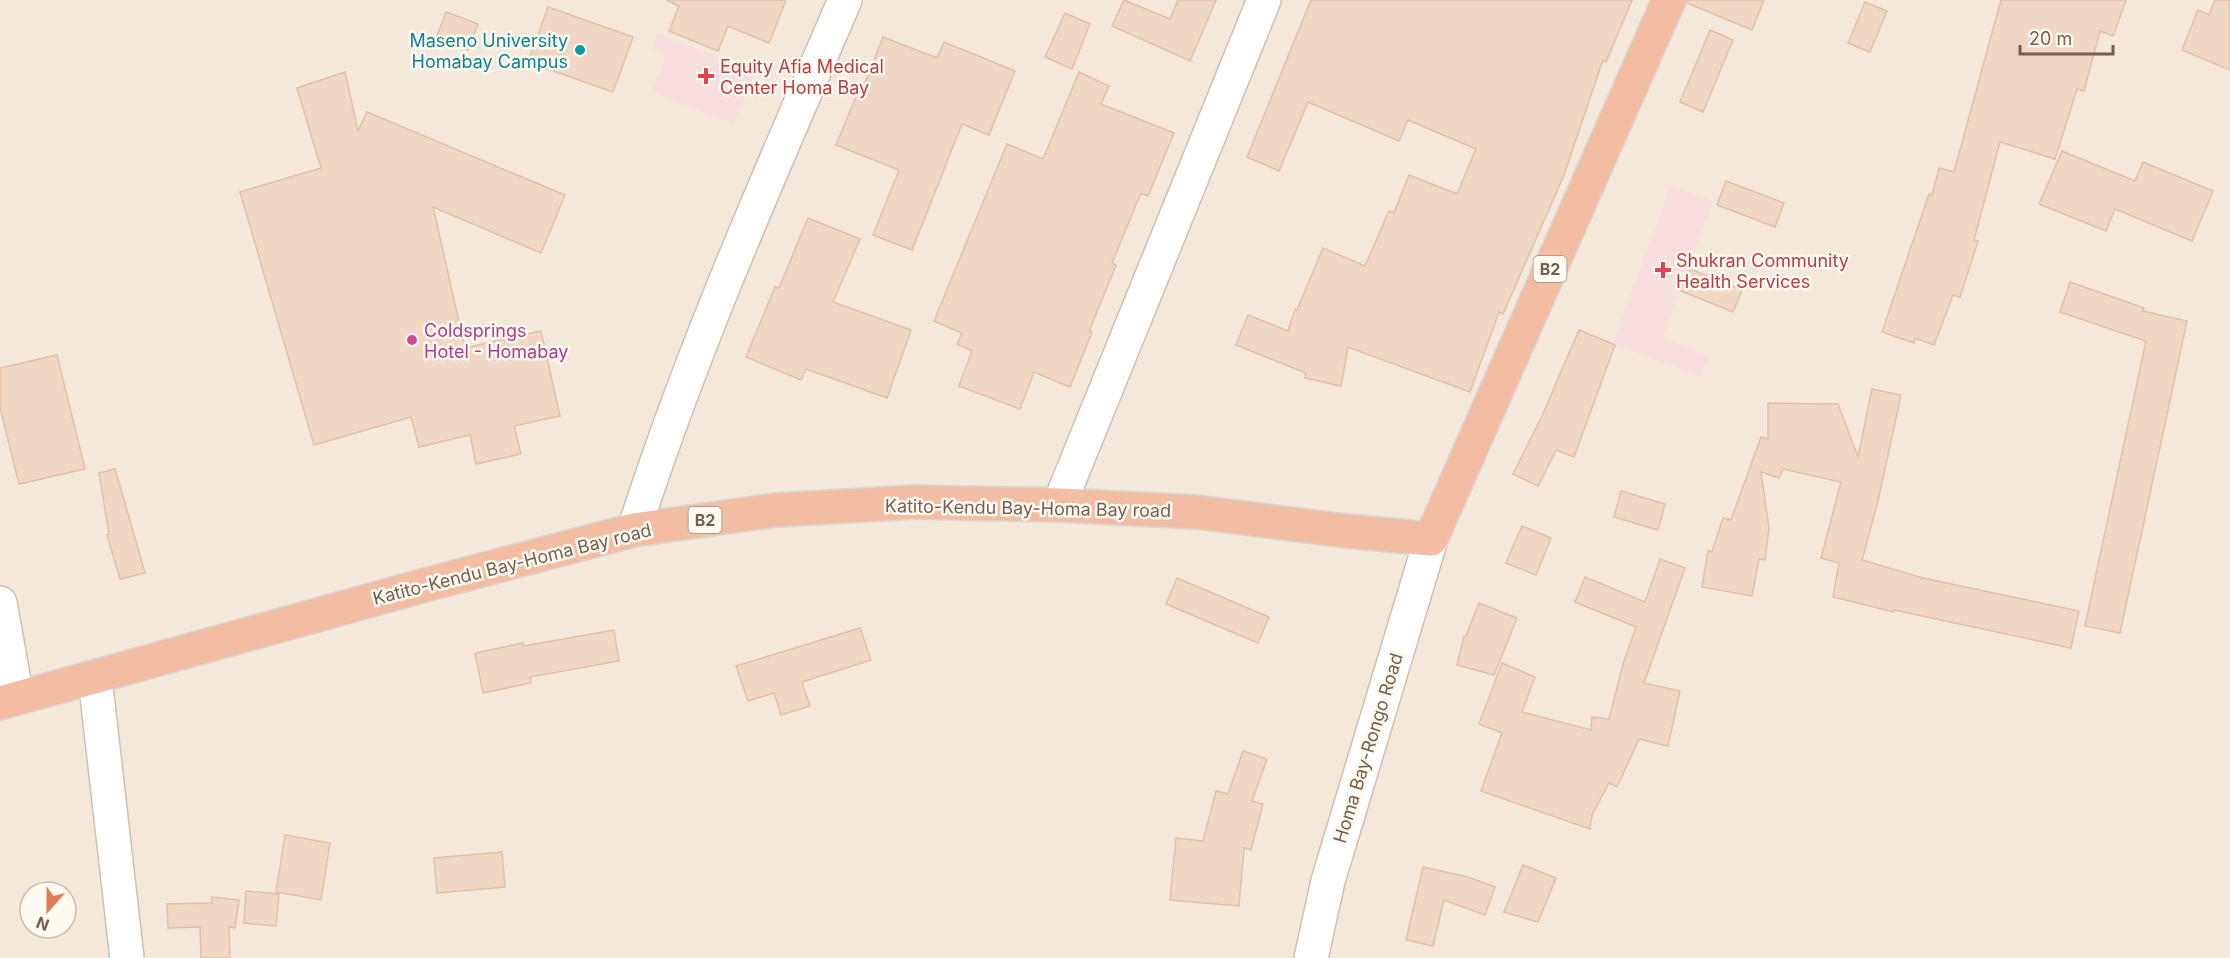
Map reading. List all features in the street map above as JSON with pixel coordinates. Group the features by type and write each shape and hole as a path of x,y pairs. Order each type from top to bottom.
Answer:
{"highway":[{"name":"B2","path":"1431,539 1669,0"},
{"name":"Katito-Kendu Bay-Homa Bay road","path":"9,701 429,584 634,530 787,509 916,502 1059,505 1196,512 1431,539"}],"street":[{"path":"634,530 654,466 753,214 846,0"},
{"path":"1059,505 1264,0"},
{"name":"Homa Bay-Rongo Road","path":"1311,958 1328,881 1431,539"},
{"path":"0,603 9,701"},
{"path":"95,678 128,958"}],"shaded area":[{"path":"0,0 2230,0 2230,958 0,958"},
{"name":"Equity Afia Medical Center Homa Bay","path":"657,33 755,72 734,124 652,92 666,55 652,49"},
{"name":"Shukran Community Health Services","path":"1671,186 1713,201 1662,338 1709,356 1701,376 1612,344"}],"building":[{"path":"666,0 786,0 769,43 728,26 718,51 669,31 679,6"},
{"path":"1124,0 1170,19 1178,0 1216,0 1190,61 1112,26"},
{"path":"1311,0 1632,0 1606,62 1603,60 1564,175 1503,314 1499,312 1470,392 1348,347 1341,386 1305,378 1306,373 1236,345 1248,315 1288,331 1295,309 1297,310 1323,248 1365,266 1389,211 1394,213 1409,175 1457,194 1476,149 1408,120 1399,141 1308,102 1279,171 1247,157"},
{"path":"1687,0 1764,0 1752,30 1687,3"},
{"path":"2001,0 2126,0 2113,36 2100,31 2084,91 2077,89 2055,159 2000,142 1974,240 1978,241 1960,297 1953,295 1934,345 1915,338 1914,343 1882,332 1929,194 1932,195 1939,168 1954,172"},
{"path":"2215,0 2230,0 2230,70 2182,50 2198,10 2209,15"},
{"path":"1865,2 1887,11 1870,52 1848,43"},
{"name":"Maseno University Homabay Campus","path":"548,7 633,37 613,92 528,62"},
{"path":"446,12 478,24 468,50 436,38"},
{"path":"1065,13 1090,24 1072,69 1045,57"},
{"path":"1710,30 1733,40 1703,112 1680,102"},
{"path":"883,37 937,58 944,42 1015,71 989,135 962,124 912,250 873,235 899,170 836,145 858,92 861,93"},
{"path":"345,72 358,131 367,112 565,195 541,253 433,207 465,348 541,331 560,416 514,426 521,454 476,464 470,435 419,447 411,417 314,445 240,192 321,168 297,88"},
{"path":"1079,72 1109,86 1101,104 1174,133 1148,196 1141,193 1112,263 1116,265 1089,331 1092,332 1070,387 1034,372 1020,409 959,386 972,351 957,344 962,333 934,321 1007,144 1043,159"},
{"path":"2062,151 2135,181 2143,162 2213,191 2192,241 2115,209 2106,231 2039,204"},
{"path":"1726,181 1784,203 1775,227 1717,205"},
{"path":"808,218 860,239 833,302 911,330 887,398 806,369 801,380 746,357 775,287 779,288"},
{"path":"1690,269 1742,290 1733,312 1681,291"},
{"path":"2070,282 2144,308 2143,311 2187,321 2120,633 2085,626 2146,341 2060,312"},
{"path":"1579,330 1615,345 1574,457 1556,450 1538,486 1513,474 1542,416"},
{"path":"57,355 85,469 19,484 0,407 0,368"},
{"path":"1872,389 1901,395 1878,501 1862,560 1923,578 2079,611 2071,648 1894,610 1894,612 1833,597 1839,563 1821,558 1841,482 1783,469 1779,478 1761,472 1769,528 1765,560 1759,559 1752,596 1702,587 1708,551 1712,552 1723,518 1731,520 1761,437 1768,439 1768,403 1838,404 1858,457"},
{"path":"115,469 145,573 120,579 107,535 109,534 99,473"},
{"path":"1621,491 1665,504 1658,530 1614,517"},
{"path":"1522,526 1551,538 1536,575 1506,563"},
{"path":"1660,559 1685,568 1644,683 1680,691 1668,746 1639,739 1617,787 1609,783 1592,815 1590,829 1481,791 1502,733 1479,724 1502,663 1535,677 1522,712 1591,730 1592,717 1609,719 1623,664 1636,627 1575,602 1585,577 1645,602"},
{"path":"1177,578 1269,617 1258,643 1166,604"},
{"path":"1479,603 1517,618 1494,675 1457,665 1464,636 1466,636"},
{"path":"860,628 871,660 802,682 810,706 781,715 774,693 748,701 736,666"},
{"path":"614,630 619,661 530,677 531,683 483,693 475,653 523,643 523,646"},
{"path":"1243,751 1267,759 1252,801 1263,804 1251,850 1244,848 1239,906 1170,900 1176,838 1203,841 1216,791 1228,794"},
{"path":"285,835 330,843 321,900 276,892"},
{"path":"502,852 505,887 437,893 434,858"},
{"path":"1523,865 1556,878 1538,922 1504,912"},
{"path":"1423,867 1468,877 1495,887 1485,915 1444,900 1433,946 1406,940"},
{"path":"246,891 279,894 276,926 244,923"},
{"path":"212,897 239,900 235,928 229,927 230,958 201,958 200,927 168,928 167,904 212,903"}],"place":[{"name":"Maseno University Homabay Campus","path":"580,50"},
{"name":"Equity Afia Medical Center Homa Bay","path":"706,76"},
{"name":"Shukran Community Health Services","path":"1663,270"},
{"name":"Coldsprings Hotel - Homabay","path":"412,340"}]}
